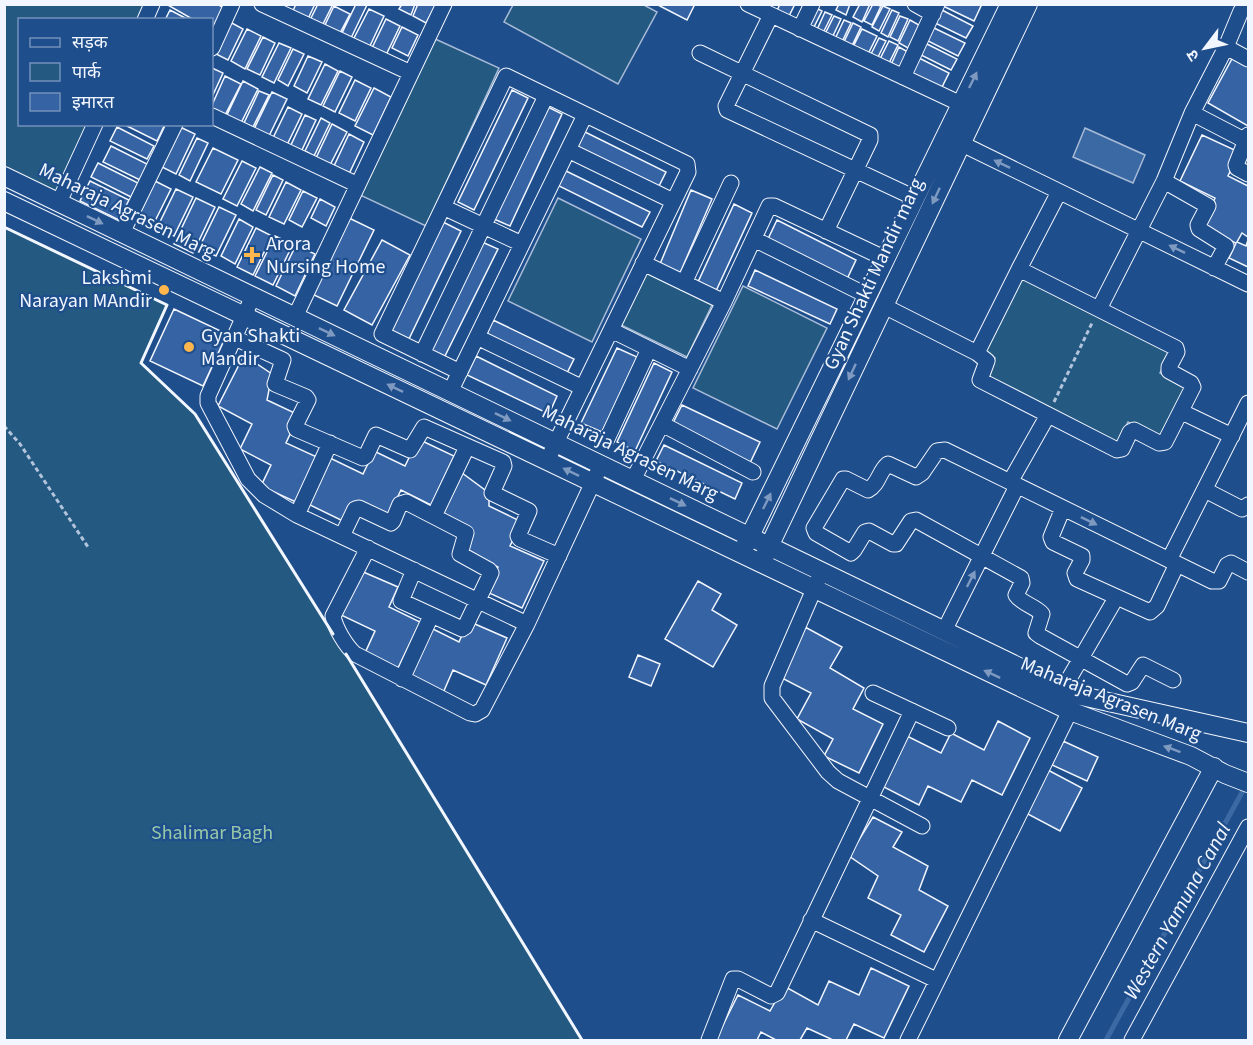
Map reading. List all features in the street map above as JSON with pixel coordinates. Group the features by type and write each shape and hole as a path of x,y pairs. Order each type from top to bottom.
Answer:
{"street":[{"path":"146,18 152,4"},
{"path":"213,46 232,4"},
{"path":"262,4 411,73"},
{"path":"295,316 444,4"},
{"path":"748,4 962,104"},
{"path":"800,29 812,4"},
{"path":"903,77 935,9 915,4"},
{"name":"Gyan Shakti Mandir marg","path":"762,563 884,306 953,140 962,104 1010,4"},
{"name":"Gyan Shakti Mandir marg","path":"742,553 915,198 953,140 1028,4"},
{"path":"1099,309 1164,181 1192,114 1246,4"},
{"path":"771,15 726,106 727,110 915,198"},
{"path":"1226,47 1248,59"},
{"path":"700,53 868,132 870,140 826,231"},
{"path":"460,372 382,334 506,76 687,164 688,172 547,461"},
{"path":"422,354 546,96"},
{"path":"1192,114 1247,138 1236,165 1248,174"},
{"path":"450,392 585,115"},
{"path":"213,116 358,185"},
{"path":"58,202 94,126"},
{"path":"122,233 174,126"},
{"path":"953,140 1248,284"},
{"path":"568,150 673,201"},
{"name":"Maharaja Agrasen Marg","path":"4,176 1063,689 1077,695 1151,713 1248,733"},
{"path":"1164,181 1208,206 1198,225 1199,229 1226,246 1214,268"},
{"path":"684,283 731,183"},
{"path":"977,353 1059,192"},
{"name":"Maharaja Agrasen Marg","path":"4,201 1070,711 1191,756 1248,783"},
{"path":"633,480 724,302 767,208 772,205 886,259"},
{"path":"443,207 522,244"},
{"path":"754,239 868,296"},
{"path":"644,263 724,302"},
{"path":"884,306 977,353 987,361 980,378 982,382 1120,450 1124,447 1130,432 1134,430 1159,443 1165,442 1193,387 1189,381 1169,371 1177,352 1176,348 1019,269"},
{"path":"253,296 208,396 209,410 252,484 264,495 297,515 527,624"},
{"path":"611,330 690,369"},
{"path":"477,337 583,388"},
{"path":"236,338 284,360 275,384 306,397 308,400 296,428 330,444 363,458 376,435 410,450 424,427 504,464 492,493 529,510 519,538 559,556"},
{"path":"607,439 649,349"},
{"path":"1063,508 1051,540 1082,555 1082,560 1075,573 1077,579 1145,612 1154,610 1204,489 1248,403"},
{"path":"1182,412 1232,436"},
{"path":"944,631 1048,415"},
{"path":"662,424 753,472"},
{"path":"297,515 330,444"},
{"path":"434,516 467,447"},
{"path":"1173,680 1143,664 1132,682 1127,684 1036,633 1042,614 1017,598 1016,593 1022,583 1021,578 916,520 911,521 896,544 865,531 851,553 816,533 814,528 843,479 868,490 874,486 888,465 916,477 922,473 933,454 941,450 1215,582 1221,578 1231,563 1248,572"},
{"path":"368,548 333,618 347,645 355,654 402,679 470,713 479,712 527,624 601,465"},
{"path":"1204,489 1242,509 1248,505"},
{"path":"342,536 357,508 388,524 393,521 400,504 404,502 466,533 460,554 490,572 491,575 462,629 401,601 414,570"},
{"path":"822,571 772,686 772,698 828,772 849,788 922,826"},
{"path":"1063,689 1116,598"},
{"path":"402,679 431,616"},
{"path":"873,693 948,728"},
{"path":"709,1041 733,979 738,979 771,996 775,995 912,711"},
{"path":"908,1041 1070,711"},
{"path":"1068,1041 1220,770"},
{"path":"1132,1041 1248,827"},
{"path":"811,920 936,980"}],"path":[{"path":"1048,415 1099,309"},
{"path":"4,426 20,444 88,547"}],"green space":[{"path":"4,5 150,5 144,18 18,18 18,126 93,126 59,194 5,167"},
{"path":"513,5 644,5 657,12 618,84 504,22"},
{"path":"433,38 499,68 426,226 360,195"},
{"path":"558,198 641,239 592,342 508,301"},
{"name":"Shalimar Bagh","path":"4,227 167,305 141,363 195,414 352,664 582,1040 5,1040"},
{"path":"646,273 712,305 687,357 621,325"},
{"path":"1021,277 1171,351 1160,373 1188,387 1163,439 1128,422 1117,443 985,378 995,358 984,352"},
{"path":"743,286 827,328 777,429 693,388"}],"shaded area":[{"path":"1085,128 1145,155 1133,183 1073,157"}],"building":[{"path":"166,4 217,4 224,8 214,29 213,18 190,18"},
{"path":"296,4 315,4 307,21 292,13"},
{"path":"318,4 333,4 322,26 310,20"},
{"path":"356,4 367,5 351,38 342,33"},
{"path":"402,4 415,4 411,15 399,9"},
{"path":"418,4 436,4 426,23 413,16"},
{"path":"656,4 695,4 687,20"},
{"path":"780,4 795,4 787,20 775,15"},
{"path":"839,4 850,4 846,15 836,10"},
{"path":"860,4 870,4 862,22 853,17"},
{"path":"873,4 881,6 872,25 864,21"},
{"path":"978,4 981,6 974,21 941,5"},
{"path":"334,6 350,14 339,35 324,27"},
{"path":"883,6 890,9 879,31 872,27"},
{"path":"814,7 822,11 813,29 805,25"},
{"path":"369,9 384,16 369,48 353,40"},
{"path":"940,9 973,26 966,38 933,22"},
{"path":"170,10 185,18 166,18"},
{"path":"892,10 899,13 888,37 881,33"},
{"path":"825,12 832,15 821,37 815,34"},
{"path":"834,16 841,19 831,40 824,36"},
{"path":"900,16 908,19 898,41 890,37"},
{"path":"386,19 400,26 385,57 371,50"},
{"path":"844,20 851,23 840,46 833,43"},
{"path":"910,20 919,25 908,48 899,43"},
{"path":"230,22 243,29 228,60 214,53"},
{"path":"853,23 861,27 850,50 842,46"},
{"path":"402,27 418,35 408,56 392,48"},
{"path":"932,27 965,43 958,56 926,40"},
{"path":"247,29 261,36 245,69 231,61"},
{"path":"862,29 877,36 866,58 851,51"},
{"path":"263,37 275,43 260,75 247,69"},
{"path":"879,38 886,41 876,61 869,58"},
{"path":"889,41 898,45 887,67 878,63"},
{"path":"279,43 291,48 274,83 262,77"},
{"path":"925,43 957,59 951,70 919,54"},
{"path":"899,47 908,52 898,73 889,69"},
{"path":"293,49 304,54 288,86 278,80"},
{"path":"308,56 322,62 307,93 294,86"},
{"path":"917,57 949,73 941,89 909,74"},
{"path":"1233,57 1248,65 1248,126 1208,103"},
{"path":"325,64 338,71 321,105 308,99"},
{"path":"213,68 223,73 213,95"},
{"path":"340,71 352,77 335,112 323,106"},
{"path":"225,76 241,84 223,119 213,114 213,103"},
{"path":"355,80 371,88 355,121 339,113"},
{"path":"243,81 258,89 240,125 226,117"},
{"path":"374,88 391,97 373,135 355,126"},
{"path":"512,90 528,98 474,210 458,202"},
{"path":"259,91 269,95 253,127 244,123"},
{"path":"272,92 287,99 268,138 253,131"},
{"path":"546,106 562,114 510,226 494,219"},
{"path":"288,107 302,114 285,149 271,142"},
{"path":"305,115 316,120 301,152 290,147"},
{"path":"321,118 330,123 314,156 305,151"},
{"path":"332,124 347,132 330,165 316,158"},
{"path":"127,126 164,126 157,141"},
{"path":"178,126 195,134 176,174 158,165"},
{"path":"117,127 154,146 147,159 110,141"},
{"path":"581,130 666,172 657,190 572,148"},
{"path":"349,134 364,142 349,174 334,166"},
{"path":"1202,135 1239,152 1228,176 1248,186 1248,237 1242,233 1237,242 1246,246 1248,240 1248,267 1229,258 1236,243 1201,227 1215,198 1180,181"},
{"path":"197,138 208,143 190,181 179,175"},
{"path":"111,146 149,165 142,181 103,162"},
{"path":"213,148 238,160 221,194 196,182"},
{"path":"242,161 256,168 237,206 223,199"},
{"path":"98,163 138,183 131,197 91,177"},
{"path":"260,167 272,173 253,211 241,204"},
{"path":"564,170 650,212 642,227 557,185"},
{"path":"273,175 283,180 266,215 256,210"},
{"path":"90,181 129,200 119,220 80,201"},
{"path":"155,181 171,189 153,225 138,217"},
{"path":"286,182 301,190 284,224 269,217"},
{"path":"176,189 193,197 174,236 157,228"},
{"path":"691,190 712,199 680,273 660,264"},
{"path":"303,191 317,198 302,227 289,220"},
{"path":"196,198 215,207 193,253 174,244"},
{"path":"320,199 335,207 326,226 311,218"},
{"path":"734,204 752,213 716,291 698,282"},
{"path":"219,207 236,215 216,256 199,248"},
{"path":"349,218 374,230 337,306 312,294"},
{"path":"239,219 253,227 235,264 221,256"},
{"path":"777,220 856,260 847,279 768,239"},
{"path":"443,222 461,231 407,343 390,334"},
{"path":"256,228 272,236 253,275 237,267"},
{"path":"275,236 293,244 273,285 255,276"},
{"path":"382,240 410,255 372,325 344,310"},
{"path":"482,242 498,249 443,360 428,352"},
{"path":"296,245 315,254 295,296 276,286"},
{"path":"755,270 837,309 830,324 748,286"},
{"name":"Gyan Shakti Mandir","path":"174,309 227,334 203,386 150,361"},
{"path":"493,320 574,359 567,373 487,334"},
{"path":"617,348 637,357 602,432 581,423"},
{"path":"244,355 272,374 267,400 299,415 286,443 319,458 298,503 261,486 271,465 240,449 252,424 218,406"},
{"path":"476,356 557,396 549,414 467,375"},
{"path":"654,363 672,372 635,451 617,442"},
{"path":"682,405 760,442 750,463 672,425"},
{"path":"418,439 454,456 431,505 401,490 387,519 354,503 345,522 306,503 328,457 363,474 374,451 405,466"},
{"path":"664,445 742,483 735,499 656,461"},
{"path":"458,470 489,493 489,506 522,522 510,546 544,561 522,608 487,592 498,567 462,549 472,529 438,512"},
{"path":"361,571 398,587 389,607 420,622 398,668 365,653 375,631 341,615"},
{"path":"698,581 721,594 712,610 737,625 713,667 665,639"},
{"path":"468,621 507,638 486,685 453,670 443,693 409,677 431,628 459,642"},
{"path":"805,627 842,647 830,668 864,688 853,709 883,724 859,773 824,756 833,739 797,719 811,693 778,676"},
{"path":"638,655 660,664 651,686 629,677"},
{"path":"998,721 1030,738 1002,795 972,780 961,802 928,786 919,805 878,784 903,734 941,753 951,733 984,750"},
{"path":"1063,741 1098,757 1087,781 1052,765"},
{"path":"1046,769 1082,788 1060,831 1024,812"},
{"path":"873,817 902,832 893,847 928,866 919,890 948,906 924,952 891,935 901,915 868,898 878,876 849,856"},
{"path":"871,968 909,986 884,1038 854,1024 846,1040 833,1040 807,1028 800,1040 776,1040 761,1032 757,1040 716,1039 738,995 770,1011 784,986 818,1005 829,981 859,995"}],"waterway":[{"name":"Western Yamuna Canal","path":"1106,1040 1245,787"}],"wall":[{"path":"4,227 167,305 141,363 195,414 333,634"},
{"path":"346,654 582,1040"}],"place":[{"name":"Arora Nursing Home","path":"252,255"},
{"name":"Lakshmi Narayan MAndir","path":"164,290"},
{"name":"Gyan Shakti Mandir","path":"189,347"}]}
